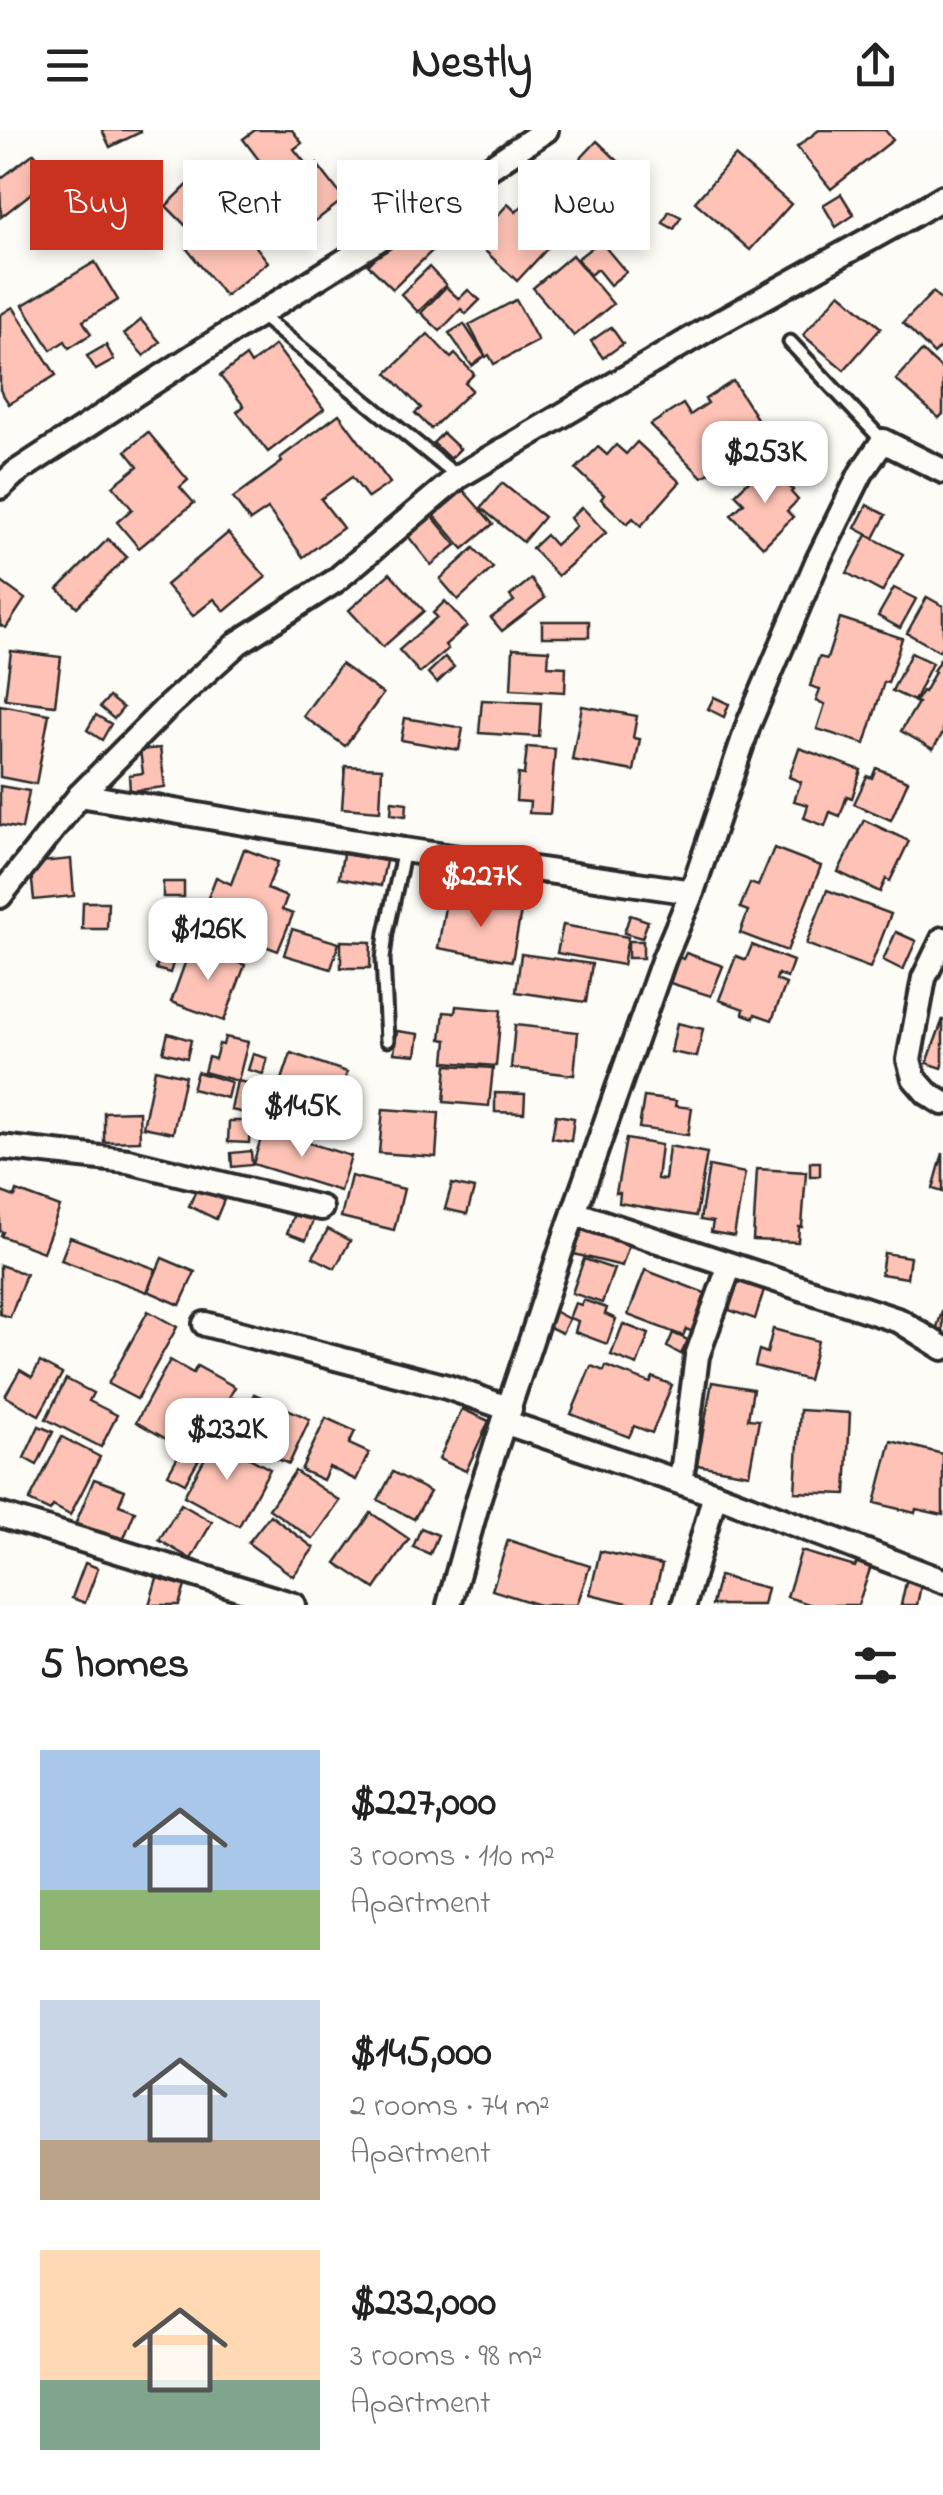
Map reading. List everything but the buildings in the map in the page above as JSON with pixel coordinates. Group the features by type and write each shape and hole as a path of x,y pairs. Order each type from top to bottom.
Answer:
{"street":[{"path":"0,486 546,130"},
{"path":"0,896 80,795 164,710 238,643 335,581 458,476 943,197"},
{"path":"449,1605 480,1494 574,1213 663,962 692,892 749,723 802,597 861,473 883,441 943,471"},
{"path":"80,795 404,850 692,892"},
{"path":"943,939 924,978 909,1060 914,1078 943,1102"},
{"path":"0,1148 128,1161 321,1208"},
{"path":"574,1213 900,1320 943,1348"},
{"path":"681,1482 697,1356 730,1265"},
{"path":"205,1324 447,1386 507,1416 943,1581"},
{"path":"684,1605 714,1494"},
{"path":"0,1516 294,1605"}],"lane":[{"path":"260,314 458,476"},
{"path":"790,342 883,441"},
{"path":"387,1040 383,959 404,850"}]}
